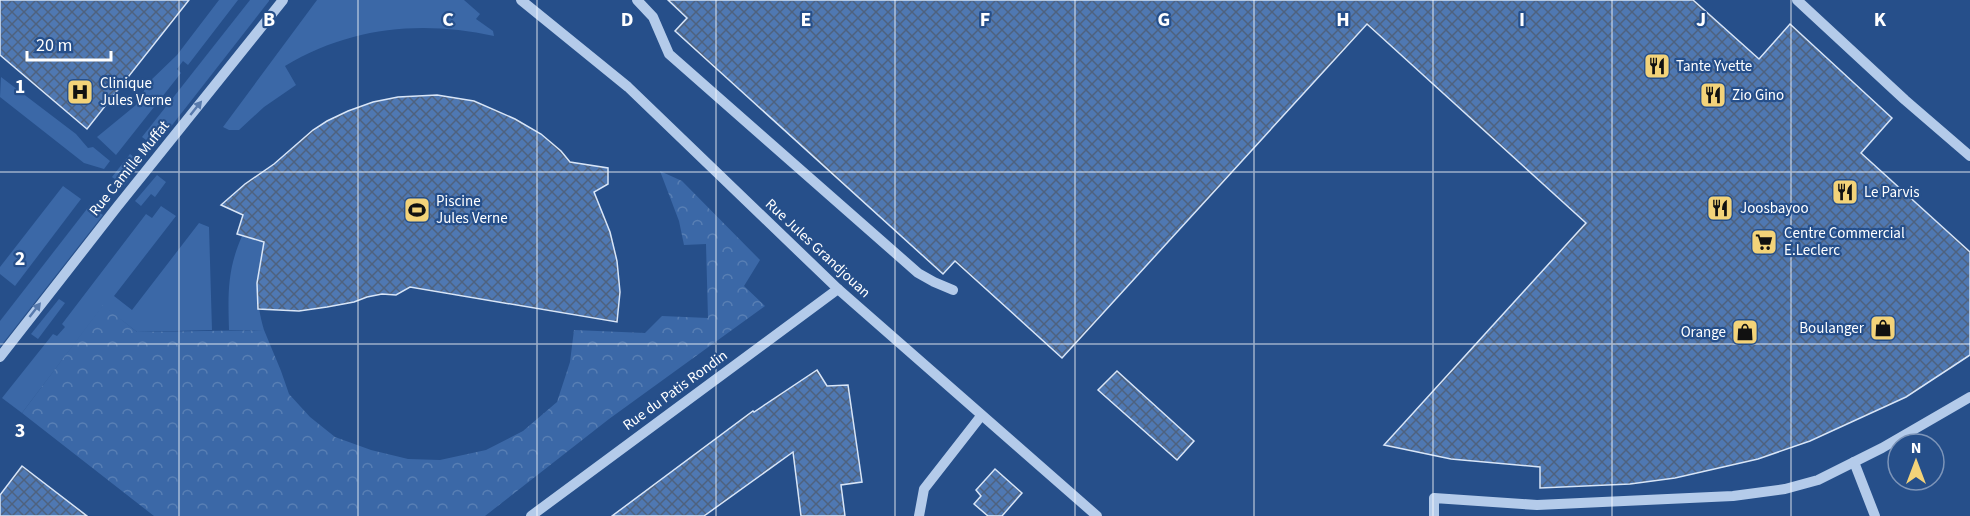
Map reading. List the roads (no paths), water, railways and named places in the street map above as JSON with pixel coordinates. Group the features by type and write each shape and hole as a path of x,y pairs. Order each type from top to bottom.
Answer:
{"street":[{"name":"Rue Camille Muffat","path":"0,357 283,0"},
{"name":"Rue Jules Grandjouan","path":"521,0 628,87 838,289 1097,516"},
{"path":"637,0 653,17 669,54 918,273 953,290"},
{"path":"1797,0 1896,92 1970,156"},
{"name":"Rue du Patis Rondin","path":"531,516 838,289"},
{"path":"1434,516 1434,498 1537,505 1733,496 1775,490 1818,480 1882,448 1970,397"},
{"path":"919,516 924,489 981,416"},
{"path":"1854,462 1875,516"}],"place":[{"name":"Tante Yvette","path":"1657,66"},
{"name":"Clinique Jules Verne","path":"80,92"},
{"name":"Zio Gino","path":"1713,95"},
{"name":"Le Parvis","path":"1845,192"},
{"name":"Joosbayoo","path":"1720,208"},
{"name":"Piscine Jules Verne","path":"417,210"},
{"name":"Centre Commercial E.Leclerc","path":"1764,242"},
{"name":"Boulanger","path":"1883,328"},
{"name":"Orange","path":"1745,332"}]}
